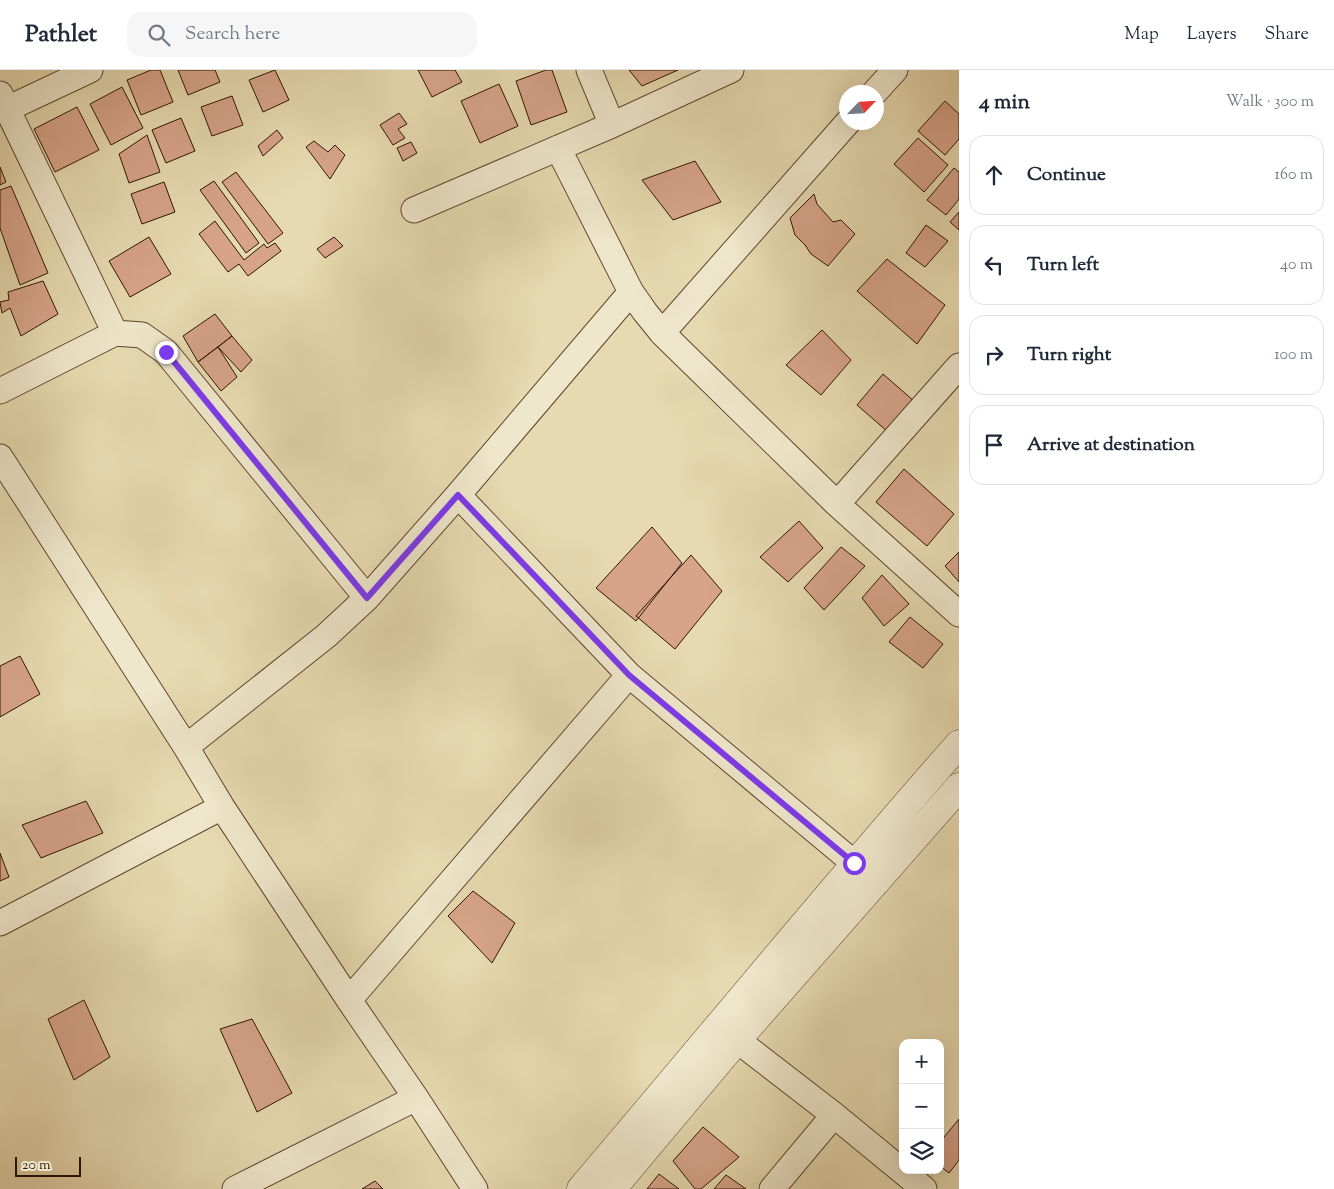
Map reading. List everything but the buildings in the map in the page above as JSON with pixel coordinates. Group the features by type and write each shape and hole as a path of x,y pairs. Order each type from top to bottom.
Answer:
{"street":[{"path":"90,70 4,102 116,333"},
{"path":"589,70 612,125"},
{"path":"414,210 612,125 731,70"},
{"path":"881,85 895,70"},
{"path":"662,333 841,130"},
{"path":"558,148 631,292 662,333 836,504 959,614"},
{"path":"186,747 326,636 367,598 458,495 631,292"},
{"path":"0,391 116,333 142,335 166,352 367,598"},
{"path":"836,504 959,366"},
{"path":"0,457 186,747 222,807 475,1189"},
{"path":"458,495 629,675 854,863"},
{"path":"349,1000 629,675"},
{"path":"581,1189 854,863 956,755"},
{"path":"612,1189 737,1040 959,787"},
{"path":"0,923 222,807"},
{"path":"737,1040 834,1115 924,1189"},
{"path":"235,1189 416,1098"},
{"path":"772,1189 834,1115"}],"route":[{"path":"166,352 367,598 458,495 629,675 854,863"}]}
